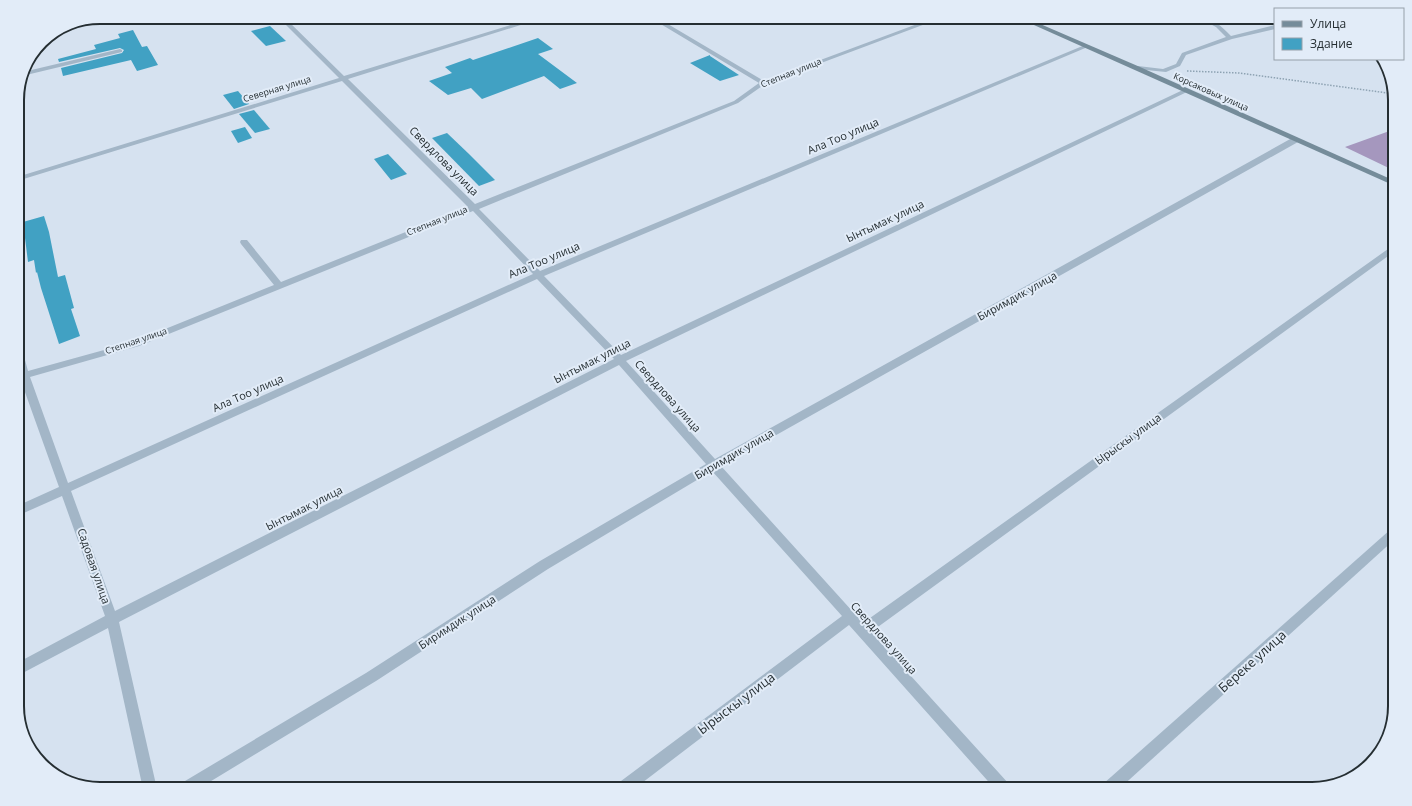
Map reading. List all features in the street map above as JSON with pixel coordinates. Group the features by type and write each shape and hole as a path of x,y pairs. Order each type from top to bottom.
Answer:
{"street":[{"name":"Свердлова улица","path":"288,24 473,207 620,360 849,618 998,782"},
{"name":"Северная улица","path":"24,177 520,24"},
{"path":"664,24 762,83"},
{"name":"Степная улица","path":"24,376 136,344 736,102 762,83 923,24"},
{"name":"Корсаковых улица","path":"1035,24 1138,68 1388,181"},
{"path":"1214,24 1230,38"},
{"path":"1138,68 1164,71 1178,65 1184,54 1230,38 1274,27"},
{"name":"Ала Тоо улица","path":"24,508 538,274 1087,46"},
{"path":"30,72 120,51"},
{"name":"Ынтымак улица","path":"24,666 112,619 620,360 1187,90"},
{"name":"Биримдик улица","path":"197,782 371,677 544,565 713,465 1295,140"},
{"path":"244,242 279,286"},
{"name":"Ырыскы улица","path":"862,632 1388,252"},
{"name":"Садовая улица","path":"24,384 66,488 112,619 148,782"},
{"name":"Береке улица","path":"1116,782 1388,538"},
{"name":"Ырыскы улица","path":"631,782 849,618"}],"path":[{"path":"1164,71 1239,73 1388,93"}],"shaded area":[{"path":"1388,132 1388,168 1345,147"}],"building":[{"path":"270,26 286,41 266,46 251,31"},
{"path":"133,30 142,47 147,46 158,65 137,71 131,60 63,76 61,68 122,53 124,50 120,48 59,62 58,59 96,49 94,45 120,38 118,34"},
{"path":"538,38 553,49 538,54 577,83 560,89 544,76 482,99 471,88 448,95 429,81 452,73 445,67 470,58 473,60"},
{"path":"710,55 739,75 720,81 690,63"},
{"path":"238,91 249,104 234,109 223,95"},
{"path":"254,110 270,129 255,133 239,114"},
{"path":"245,127 252,138 238,143 231,131"},
{"path":"447,133 495,180 479,186 432,138"},
{"path":"388,154 407,174 391,180 374,159"},
{"path":"44,216 49,232 58,277 65,275 74,308 71,309 80,336 59,344 37,272 36,273 34,260 28,262 24,222"}]}
